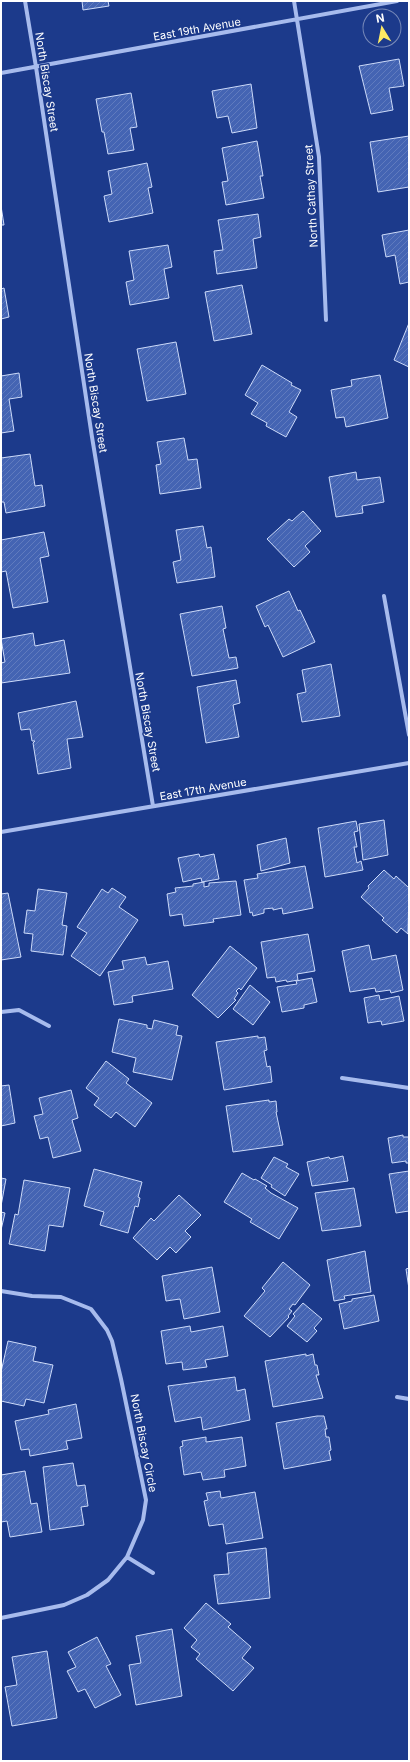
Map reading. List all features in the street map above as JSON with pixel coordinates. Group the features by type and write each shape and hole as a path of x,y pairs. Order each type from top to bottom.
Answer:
{"street":[{"name":"North Biscay Street","path":"25,1 92,437 153,806"},
{"name":"North Cathay Street","path":"294,1 319,157 326,320"},
{"name":"East 19th Avenue","path":"1,73 36,68 397,1"},
{"path":"384,596 409,735"},
{"name":"East 17th Avenue","path":"1,832 409,764"},
{"path":"1,1012 19,1010 49,1026"},
{"path":"342,1078 409,1088"},
{"name":"North Biscay Circle","path":"1,1291 32,1296 61,1297 91,1309 107,1330 112,1341 121,1379 146,1500 143,1520 127,1558 108,1580 88,1595 50,1609 1,1618"},
{"path":"397,1397 409,1399"},
{"path":"127,1558 153,1573"}],"building":[{"path":"82,1 108,1 109,6 83,10"},
{"path":"399,59 404,86 389,88 393,110 371,114 359,66"},
{"path":"251,84 257,128 232,133 228,116 217,118 212,91"},
{"path":"131,93 137,127 130,128 134,150 108,154 96,99"},
{"path":"409,136 409,187 378,192 370,142"},
{"path":"257,141 263,176 260,176 264,198 226,205 222,182 228,181 222,148"},
{"path":"147,163 152,187 148,188 153,213 109,222 104,196 112,194 108,171"},
{"path":"1,206 4,225 1,225"},
{"path":"258,214 261,237 253,239 257,268 217,274 214,251 223,250 218,220"},
{"path":"409,230 409,282 400,284 395,255 386,257 382,235"},
{"path":"168,245 172,267 164,269 169,298 130,305 126,282 134,280 129,251"},
{"path":"242,285 252,334 214,341 205,292"},
{"path":"4,288 9,317 1,319 1,289"},
{"path":"409,323 409,367 394,360"},
{"path":"176,342 186,394 147,401 137,349"},
{"path":"262,365 301,390 289,412 297,417 286,437 266,426 267,423 251,414 258,403 245,395"},
{"path":"19,373 22,397 9,399 14,431 1,433 1,376"},
{"path":"380,375 388,418 346,427 344,417 336,418 331,390 352,386 351,380"},
{"path":"184,438 188,460 197,459 201,488 160,494 156,465 161,464 157,442"},
{"path":"30,454 35,486 42,485 45,506 6,513 4,502 1,502 1,458"},
{"path":"356,472 357,480 380,477 384,502 362,506 363,513 336,517 329,477"},
{"path":"303,511 321,531 305,546 310,552 294,567 267,539 289,519 292,521"},
{"path":"203,526 207,548 211,547 215,577 177,583 173,562 181,560 176,530"},
{"path":"44,532 49,556 40,558 48,602 13,608 6,571 1,572 1,540"},
{"path":"289,591 315,642 283,657 268,625 265,627 256,606"},
{"path":"222,606 226,628 223,629 229,658 236,657 238,668 192,676 180,614"},
{"path":"33,633 35,646 64,640 70,673 1,683 1,663 5,662 1,639"},
{"path":"331,664 340,716 302,722 297,694 306,692 302,670"},
{"path":"236,680 240,703 233,705 239,737 206,743 197,687"},
{"path":"76,701 83,737 67,739 71,768 38,774 33,743 35,741 32,741 30,729 21,730 18,713"},
{"path":"384,820 388,855 363,860 359,824"},
{"path":"356,821 358,831 354,832 357,847 354,847 357,863 361,861 363,870 325,877 318,828"},
{"path":"286,838 290,863 261,871 257,845"},
{"path":"199,854 200,857 214,854 219,879 202,882 201,878 183,882 178,858"},
{"path":"305,866 313,908 283,914 282,908 273,910 273,908 264,909 264,913 253,916 252,912 250,913 244,880 258,878 257,874"},
{"path":"384,870 394,879 396,876 409,888 408,934 401,928 397,933 382,920 384,918 361,897 369,888 368,886"},
{"path":"236,881 241,915 213,919 214,922 184,926 182,914 170,916 167,894 176,892 175,888 193,886 193,884 204,882 204,887 209,886 209,883"},
{"path":"112,888 126,897 119,907 138,920 100,976 71,956 87,933 77,927 102,889 108,893"},
{"path":"38,889 67,893 62,925 67,926 63,955 31,951 33,934 24,933 27,910 35,911"},
{"path":"8,893 21,957 1,960 1,894"},
{"path":"308,934 315,971 297,974 298,980 287,982 286,980 276,982 275,977 267,978 261,942"},
{"path":"369,945 372,960 396,955 403,990 391,993 390,990 376,992 375,988 350,992 342,951"},
{"path":"230,946 257,968 241,990 239,988 236,991 238,993 234,999 236,1000 218,1018 192,995"},
{"path":"145,957 147,965 168,961 173,989 132,996 133,1002 114,1005 108,972 124,969 122,961"},
{"path":"312,978 317,1002 304,1005 304,1008 282,1012 277,987 297,984 296,981"},
{"path":"250,985 270,1002 253,1025 233,1009"},
{"path":"379,995 380,1000 399,996 404,1021 382,1025 381,1021 368,1023 364,998"},
{"path":"119,1019 147,1025 147,1028 152,1029 154,1020 178,1026 176,1035 182,1036 172,1080 133,1072 136,1058 112,1052"},
{"path":"258,1036 258,1038 265,1037 267,1050 264,1051 267,1067 270,1066 272,1082 224,1090 216,1042"},
{"path":"106,1061 129,1079 126,1083 152,1103 135,1127 116,1112 111,1118 94,1105 99,1098 86,1088"},
{"path":"9,1085 15,1123 1,1126 1,1086"},
{"path":"71,1090 78,1118 72,1120 81,1151 53,1158 48,1137 40,1139 34,1116 43,1114 39,1098"},
{"path":"269,1100 269,1102 276,1101 276,1112 283,1145 233,1152 226,1106"},
{"path":"403,1135 403,1137 409,1137 409,1163 406,1163 406,1161 392,1163 388,1138"},
{"path":"343,1156 348,1181 312,1186 307,1162 329,1157 330,1159"},
{"path":"274,1157 288,1164 286,1167 299,1174 285,1196 261,1178"},
{"path":"94,1169 142,1182 138,1197 140,1198 138,1207 135,1206 128,1233 100,1225 104,1212 84,1206"},
{"path":"409,1171 409,1211 396,1213 389,1174"},
{"path":"242,1173 267,1186 265,1188 271,1193 298,1208 279,1239 250,1222 252,1219 224,1202"},
{"path":"1,1178 6,1179 1,1206"},
{"path":"24,1180 70,1188 63,1227 49,1225 45,1251 9,1244 15,1214 18,1215"},
{"path":"354,1188 361,1226 322,1231 315,1193"},
{"path":"179,1195 201,1215 185,1231 191,1237 176,1253 170,1247 157,1260 133,1238 151,1218 154,1221"},
{"path":"1,1212 5,1213 1,1230"},
{"path":"365,1251 371,1292 344,1296 345,1299 334,1301 327,1260"},
{"path":"283,1262 310,1285 295,1305 293,1304 289,1309 292,1311 288,1316 289,1317 270,1337 244,1316 265,1291 262,1288"},
{"path":"212,1267 220,1312 184,1319 180,1299 166,1301 162,1276"},
{"path":"409,1268 409,1289 406,1269"},
{"path":"374,1295 379,1321 344,1329 339,1304 352,1301 352,1299"},
{"path":"303,1303 322,1319 314,1328 317,1331 307,1342 287,1326 295,1316 293,1314"},
{"path":"190,1326 191,1332 223,1326 228,1356 205,1360 207,1367 183,1370 182,1362 166,1364 161,1331"},
{"path":"8,1341 36,1347 33,1361 53,1365 44,1403 26,1399 24,1406 1,1401 1,1372"},
{"path":"306,1354 306,1356 313,1354 319,1375 316,1375 323,1398 273,1407 265,1361"},
{"path":"235,1377 237,1391 245,1389 250,1420 203,1430 201,1417 175,1422 168,1386"},
{"path":"76,1404 82,1438 66,1441 68,1449 30,1456 29,1449 21,1450 15,1421 49,1414 48,1410"},
{"path":"324,1416 327,1429 325,1429 326,1437 329,1437 331,1450 329,1451 331,1460 284,1469 276,1423"},
{"path":"206,1437 206,1442 242,1437 246,1466 224,1470 225,1477 203,1480 201,1472 184,1475 180,1447 183,1446 182,1441"},
{"path":"73,1463 77,1486 85,1485 88,1506 81,1507 84,1525 50,1530 43,1467"},
{"path":"25,1471 31,1504 37,1503 42,1532 10,1537 7,1521 1,1522 1,1475"},
{"path":"220,1491 221,1498 255,1492 263,1538 226,1544 223,1524 209,1526 204,1501 208,1500 206,1493"},
{"path":"266,1548 270,1598 218,1604 214,1575 229,1574 227,1553"},
{"path":"206,1603 231,1624 228,1627 251,1647 242,1658 254,1668 233,1691 196,1659 200,1654 191,1647 197,1640 184,1628"},
{"path":"172,1629 182,1696 136,1705 129,1665 141,1663 136,1636"},
{"path":"97,1637 111,1664 106,1666 121,1695 95,1708 85,1689 78,1692 67,1671 76,1667 68,1652"},
{"path":"47,1651 57,1718 12,1726 5,1687 17,1685 12,1657"}]}
